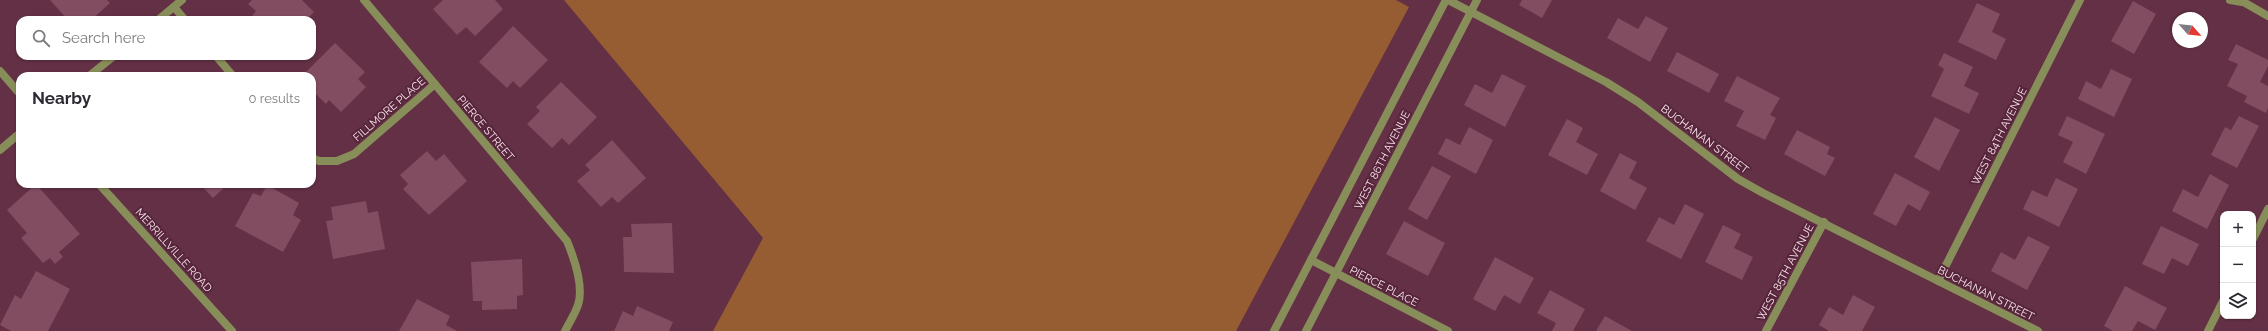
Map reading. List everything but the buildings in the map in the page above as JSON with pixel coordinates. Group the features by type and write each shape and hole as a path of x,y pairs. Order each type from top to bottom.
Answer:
{"street":[{"path":"163,16 182,0"},
{"name":"PIERCE STREET","path":"364,0 567,241 574,257 578,278 578,304 565,331"},
{"name":"BUCHANAN STREET","path":"1447,0 1472,11 1606,82 1638,102 1738,179 2038,331"},
{"name":"WEST 86TH AVENUE","path":"1274,331 1447,0"},
{"name":"WEST 86TH AVENUE","path":"1306,331 1478,0"},
{"name":"WEST 84TH AVENUE","path":"1938,281 2080,0"},
{"path":"2230,0 2241,1 2268,16"},
{"path":"174,7 182,16"},
{"path":"94,72 109,60"},
{"path":"219,60 230,72"},
{"path":"0,71 16,89"},
{"name":"FILLMORE PLACE","path":"316,160 337,161 354,154 435,84"},
{"path":"0,150 16,136"},
{"name":"MERRILLVILLE ROAD","path":"103,188 232,331"},
{"path":"2256,233 2268,209"},
{"name":"WEST 85TH AVENUE","path":"1766,331 1824,222"},
{"name":"PIERCE PLACE","path":"1311,260 1448,331"},
{"path":"2208,331 2220,307"}],"shaded area":[{"path":"564,0 1396,0 1409,7 1236,331 713,331 763,238"}]}
